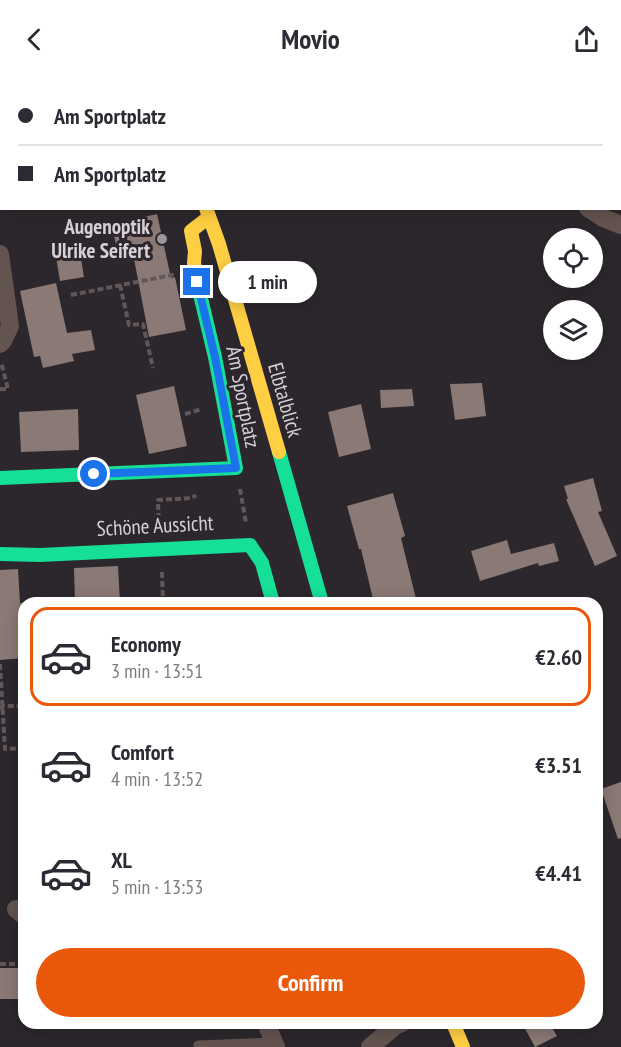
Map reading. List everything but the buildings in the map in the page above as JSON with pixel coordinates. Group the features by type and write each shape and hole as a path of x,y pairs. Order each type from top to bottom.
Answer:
{"street":[{"path":"591,210 621,225"},
{"name":"Am Sportplatz","path":"0,478 236,468 215,357 201,301 194,263 195,251 190,231 208,213"},
{"name":"Elbtalblick","path":"208,213 320,597"},
{"path":"0,254 10,326 0,344"},
{"path":"250,545 262,563 271,597"},
{"name":"Schöne Aussicht","path":"0,554 40,555 250,545"},
{"path":"268,1029 275,1045"},
{"path":"370,1047 391,1029"},
{"path":"456,1029 463,1047"}],"lane":[{"path":"198,1045 275,1045"}],"path":[{"path":"71,295 167,276"},
{"path":"120,285 129,326 143,324 153,368"},
{"path":"0,356 8,389 0,389"},
{"path":"236,468 250,545"},
{"path":"0,664 5,749 18,748"},
{"path":"1,708 18,706"},
{"path":"0,964 18,964"}],"traffic: fast":[{"path":"0,478 236,468 215,357 199,290"},
{"path":"279,452 320,597"},
{"path":"0,554 40,555 250,545 262,563 271,597"}],"traffic: slow":[{"path":"207,210 219,244 279,452"},
{"path":"199,290 191,231 209,217"},
{"path":"456,1029 463,1047"}],"place":[{"name":"Augenoptik Ulrike Seifert","path":"162,239"}],"route":[{"path":"94,474 236,468 215,357 197,282"}]}
